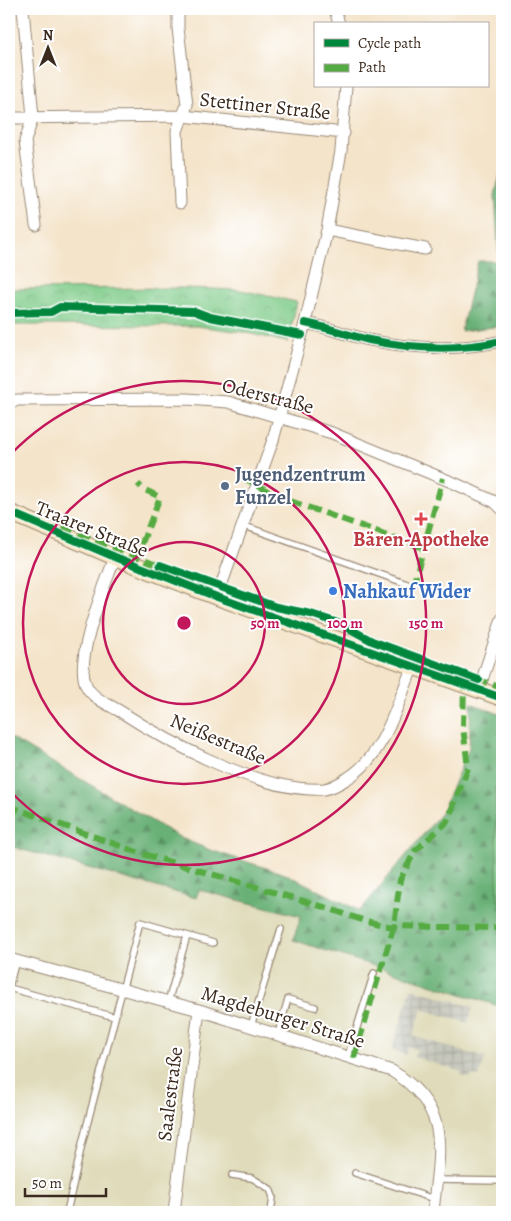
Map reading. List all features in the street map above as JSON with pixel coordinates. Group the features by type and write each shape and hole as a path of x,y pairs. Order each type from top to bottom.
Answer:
{"street":[{"path":"23,9 33,117 25,141 36,224"},
{"name":"Stettiner Straße","path":"178,9 178,28 187,105 177,131 180,203"},
{"path":"335,9 338,22"},
{"path":"217,596 280,416 305,322 327,230 344,133 346,88"},
{"name":"Stettiner Straße","path":"9,118 183,116 344,133"},
{"path":"327,230 425,249"},
{"path":"305,322 368,340 419,347 471,348 502,341"},
{"name":"Oderstraße","path":"9,404 17,400 187,399 228,402 332,433 443,478 495,502 502,509"},
{"name":"Traarer Straße","path":"9,512 115,557 217,596 502,698"},
{"name":"Neißestraße","path":"115,557 88,633 84,666 86,684 94,696 137,723 203,757 241,772 281,784 326,789 347,779 367,762 382,738 413,666"},
{"path":"479,689 502,619"},
{"name":"Magdeburger Straße","path":"12,960 199,1010 392,1070 416,1087 426,1100 438,1132 433,1212"},
{"name":"Saalestraße","path":"174,1212 199,1010"}],"lane":[{"path":"242,525 413,586"},
{"path":"67,1212 80,1153 140,922 213,943"},
{"path":"251,1026 281,929"},
{"path":"168,1002 187,936"},
{"path":"12,960 9,988 115,1016"},
{"path":"348,1056 374,973"},
{"path":"278,1034 288,999 315,1007"},
{"path":"356,1173 434,1198"},
{"path":"232,1174 252,1178 270,1188 273,1197 271,1212"},
{"path":"436,1180 502,1181"}],"shaded area":[{"path":"9,846 197,898 198,890 301,916 294,940 502,1007 502,1212 9,1212"},
{"path":"411,988 473,1007 468,1023 422,1009 413,1036 485,1058 479,1077 471,1075 470,1078 461,1075 462,1072 414,1057 417,1049 409,1047 407,1055 392,1050"}],"green space":[{"path":"502,167 502,326 461,331 478,261 499,261 495,195"},
{"path":"184,288 240,290 297,302 288,342 242,332 197,326 9,325 9,289"},
{"path":"471,703 502,715 502,786 495,787 498,901 502,901 502,1007 293,940 301,916 199,890 196,898 9,846 9,737 181,838 210,850 288,875 360,911 441,813 469,748"},
{"path":"502,786 502,901 498,901 495,787"}],"marked path":[{"path":"242,478 257,484 273,495 424,548"},
{"path":"413,586 443,478"},
{"path":"135,561 160,497 143,489 138,484"},
{"path":"62,527 164,567"},
{"path":"476,679 502,688"},
{"path":"354,1058 394,926 400,880 415,851 447,822 468,768 463,727 464,684"},
{"path":"9,804 14,808 140,853 362,920 387,926 502,928"}],"cycle path":[{"path":"9,313 51,312 60,307 194,311 210,317 302,335"},
{"path":"305,323 369,340 419,347 469,346 502,341"},
{"path":"9,512 115,557 217,597 502,698"},
{"path":"160,565 276,607 311,614 341,624 372,641 479,680"}],"place":[{"name":"Jugendzentrum Funzel","path":"225,486"},
{"name":"Bären-Apotheke","path":"421,519"},
{"name":"Nahkauf Wider","path":"333,591"}]}
